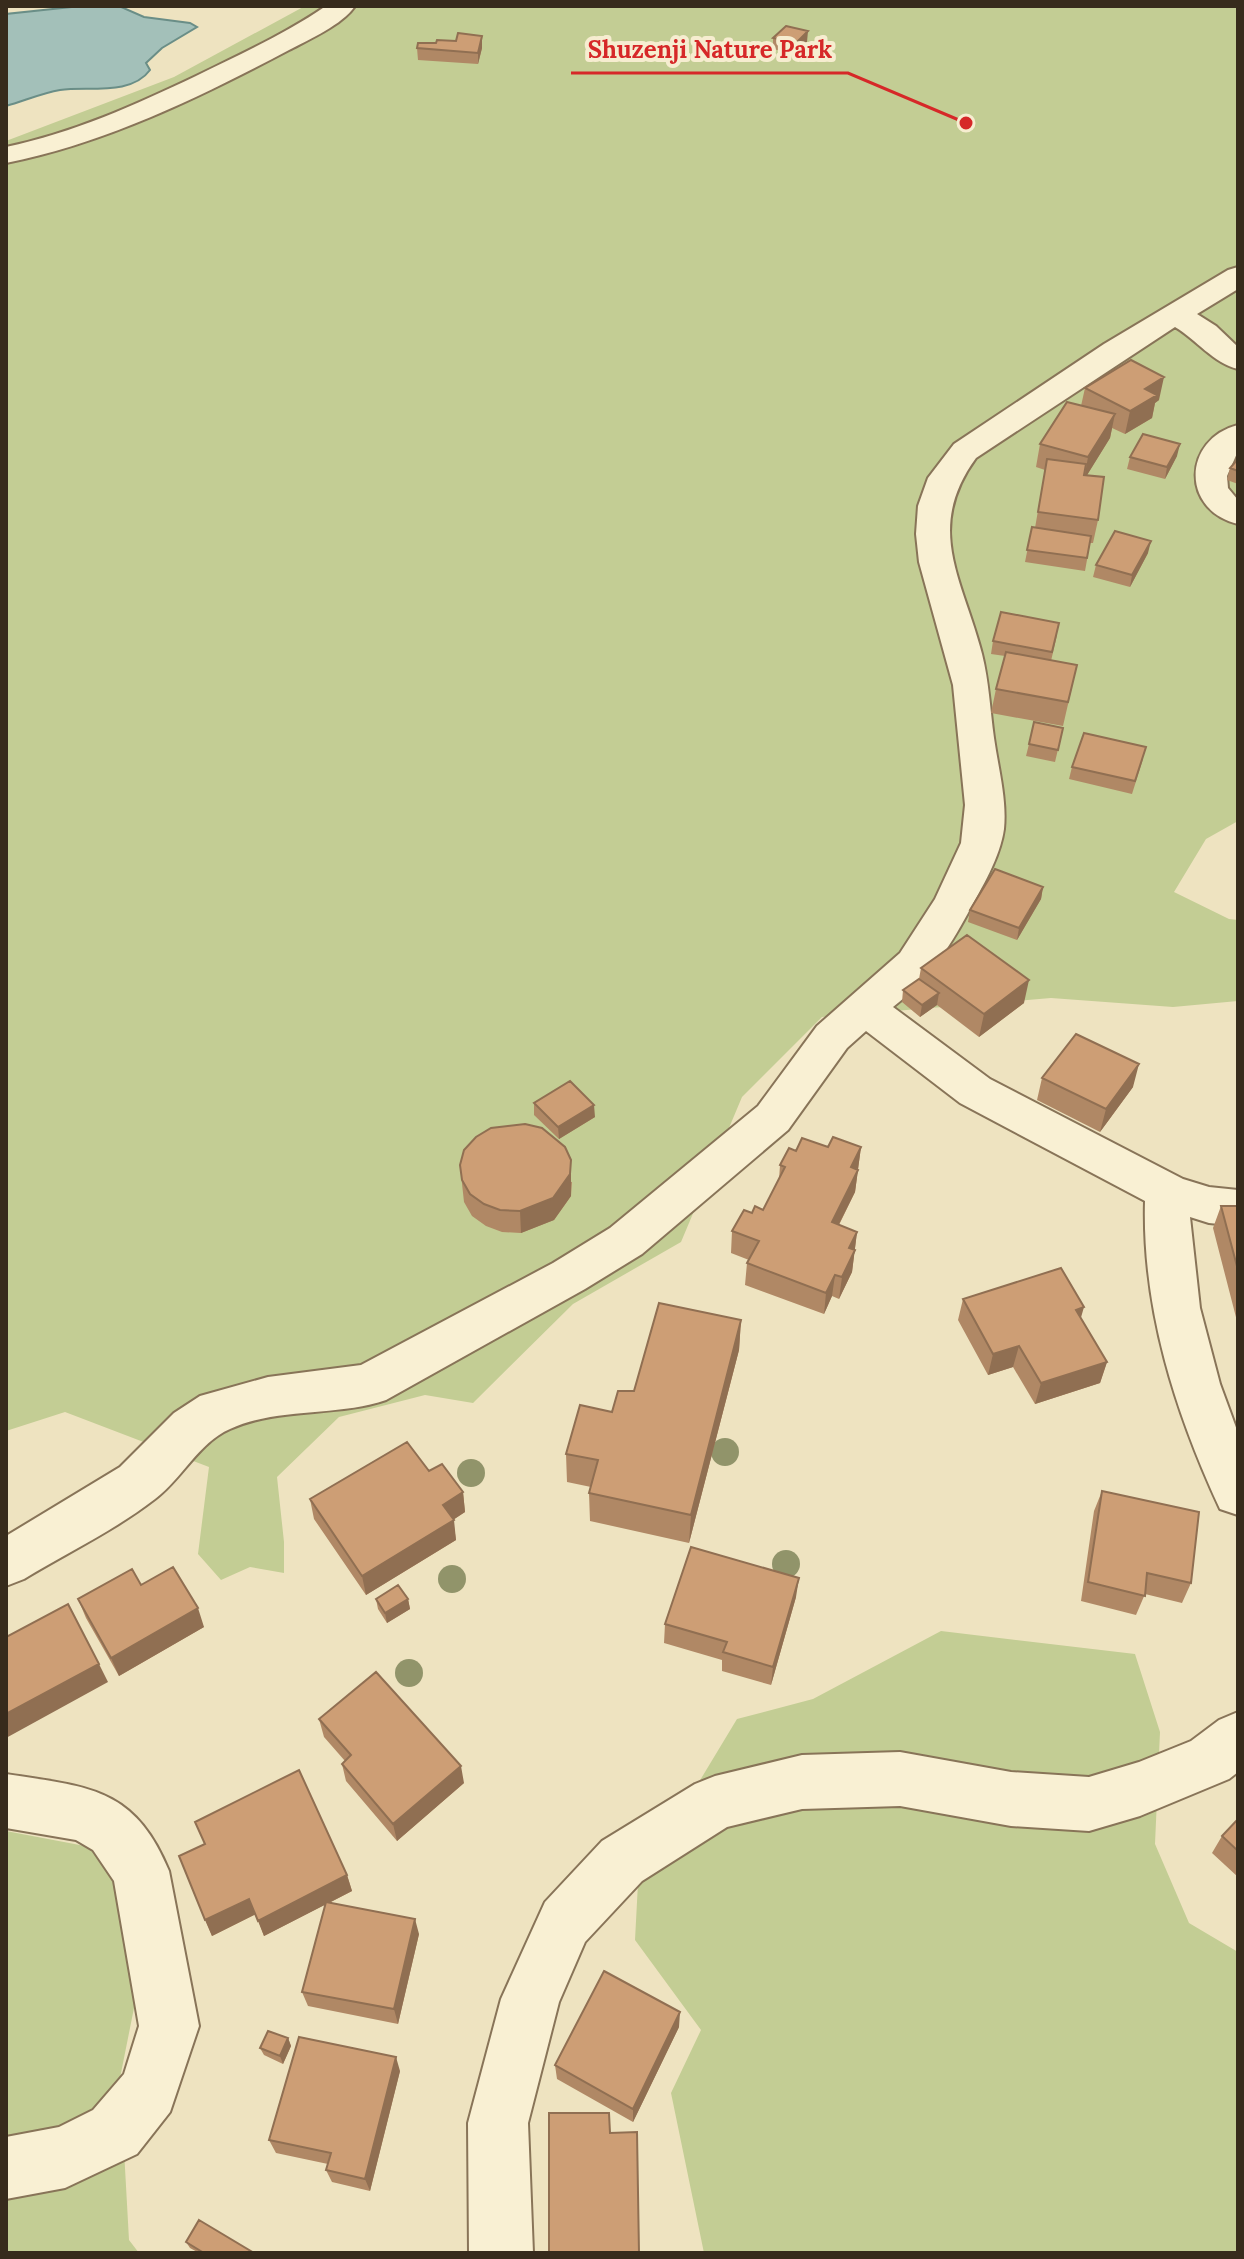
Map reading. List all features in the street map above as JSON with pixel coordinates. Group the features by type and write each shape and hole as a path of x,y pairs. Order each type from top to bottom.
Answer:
{"street":[{"path":"6,155 42,148 142,111 288,42 343,6"},
{"path":"6,1563 138,1483 191,1428 217,1411 268,1398 369,1385 569,1276 626,1241 773,1118 822,1049 864,1007 913,967 971,866 984,831 971,680 939,576 932,521 937,490 950,467 965,451 1238,276"},
{"path":"1175,314 1205,332 1226,353 1238,360"},
{"path":"1238,435 1222,445 1211,467 1213,493 1217,501 1238,514"},
{"path":"864,1007 975,1091 1168,1192 1209,1205 1238,1208"},
{"path":"1168,1192 1165,1231 1177,1314 1204,1406 1238,1493"},
{"path":"501,2253 498,2123 530,1999 565,1922 622,1861 715,1803 802,1782 900,1779 1011,1799 1089,1804 1140,1789 1210,1760 1238,1738"},
{"path":"6,1801 83,1814 113,1830 141,1871 169,2026 149,2091 115,2132 65,2157 6,2168"}],"green space":[{"path":"305,6 1238,6 1238,821 1206,839 1174,892 1229,919 1238,920 1238,1001 1173,1007 1051,998 822,1017 742,1097 681,1242 573,1304 473,1403 425,1395 339,1417 277,1477 284,1573 250,1567 221,1580 198,1554 209,1467 65,1412 6,1431 6,141 174,77"},
{"path":"941,1631 1135,1654 1160,1732 1155,1844 1189,1923 1238,1952 1238,2253 704,2253 671,2093 701,2030 635,1940 638,1883 737,1719 813,1699"},
{"path":"6,1831 106,1850 139,1983 120,2078 129,2240 139,2253 6,2253"}],"water":[{"path":"81,6 119,6 144,17 190,23 197,27 162,48 146,63 150,70 132,84 60,90 6,106 6,14"}],"building":[{"path":"786,26 808,31 796,43 773,38"},
{"path":"458,33 482,36 478,53 417,48 418,43 456,41"},
{"path":"1131,360 1164,377 1145,389 1157,395 1130,411 1085,388"},
{"path":"1067,402 1115,414 1088,457 1040,444"},
{"path":"1143,434 1180,444 1167,467 1130,457"},
{"path":"1047,459 1086,464 1084,475 1104,477 1098,520 1038,512"},
{"path":"1238,459 1238,471 1230,468"},
{"path":"1032,527 1091,536 1087,558 1027,550"},
{"path":"1115,531 1151,541 1132,575 1096,565"},
{"path":"1001,612 1059,623 1052,652 993,641"},
{"path":"1006,652 1077,665 1068,702 996,689"},
{"path":"1034,722 1063,728 1058,750 1029,744"},
{"path":"1084,733 1146,747 1135,781 1072,767"},
{"path":"995,869 1043,887 1019,928 970,910"},
{"path":"967,935 1029,980 984,1014 921,968"},
{"path":"919,979 939,993 922,1005 903,990"},
{"path":"1076,1034 1139,1064 1106,1109 1042,1078"},
{"path":"570,1081 594,1105 558,1127 534,1103"},
{"path":"525,1124 542,1128 565,1147 571,1160 570,1174 553,1198 520,1211 500,1210 484,1204 470,1194 462,1180 460,1165 464,1150 476,1137 491,1128"},
{"path":"833,1137 861,1147 851,1167 858,1170 832,1222 857,1232 849,1248 855,1250 842,1277 835,1275 826,1293 747,1263 759,1241 732,1231 744,1210 752,1213 755,1206 763,1210 785,1167 780,1165 789,1148 796,1151 802,1138 828,1147"},
{"path":"1221,1206 1238,1206 1238,1270"},
{"path":"1061,1268 1084,1307 1076,1310 1107,1362 1041,1383 1019,1346 993,1354 963,1299"},
{"path":"659,1303 741,1320 691,1515 589,1493 598,1460 566,1454 580,1405 612,1412 618,1391 634,1391"},
{"path":"407,1442 429,1471 442,1464 463,1492 443,1505 454,1520 362,1576 310,1499"},
{"path":"1102,1491 1199,1512 1191,1583 1147,1573 1145,1596 1088,1582"},
{"path":"691,1547 799,1578 773,1667 723,1652 727,1642 665,1624"},
{"path":"173,1567 198,1608 111,1658 78,1599 132,1569 141,1585"},
{"path":"398,1585 408,1599 385,1613 376,1599"},
{"path":"68,1604 99,1664 6,1714 6,1637"},
{"path":"376,1672 461,1766 393,1824 342,1764 351,1755 319,1719"},
{"path":"299,1770 347,1875 258,1921 249,1899 205,1920 179,1856 205,1844 195,1822"},
{"path":"1238,1819 1238,1851 1222,1836"},
{"path":"326,1902 415,1919 394,2009 302,1992"},
{"path":"604,1971 680,2012 633,2109 555,2065"},
{"path":"268,2031 288,2038 280,2056 260,2048"},
{"path":"299,2037 396,2057 365,2179 326,2170 331,2153 269,2140"},
{"path":"549,2113 609,2113 610,2133 637,2132 639,2253 549,2253"},
{"path":"199,2220 254,2253 204,2253 186,2242"}],"place":[{"name":"Shuzenji Nature Park","path":"966,123"}]}
